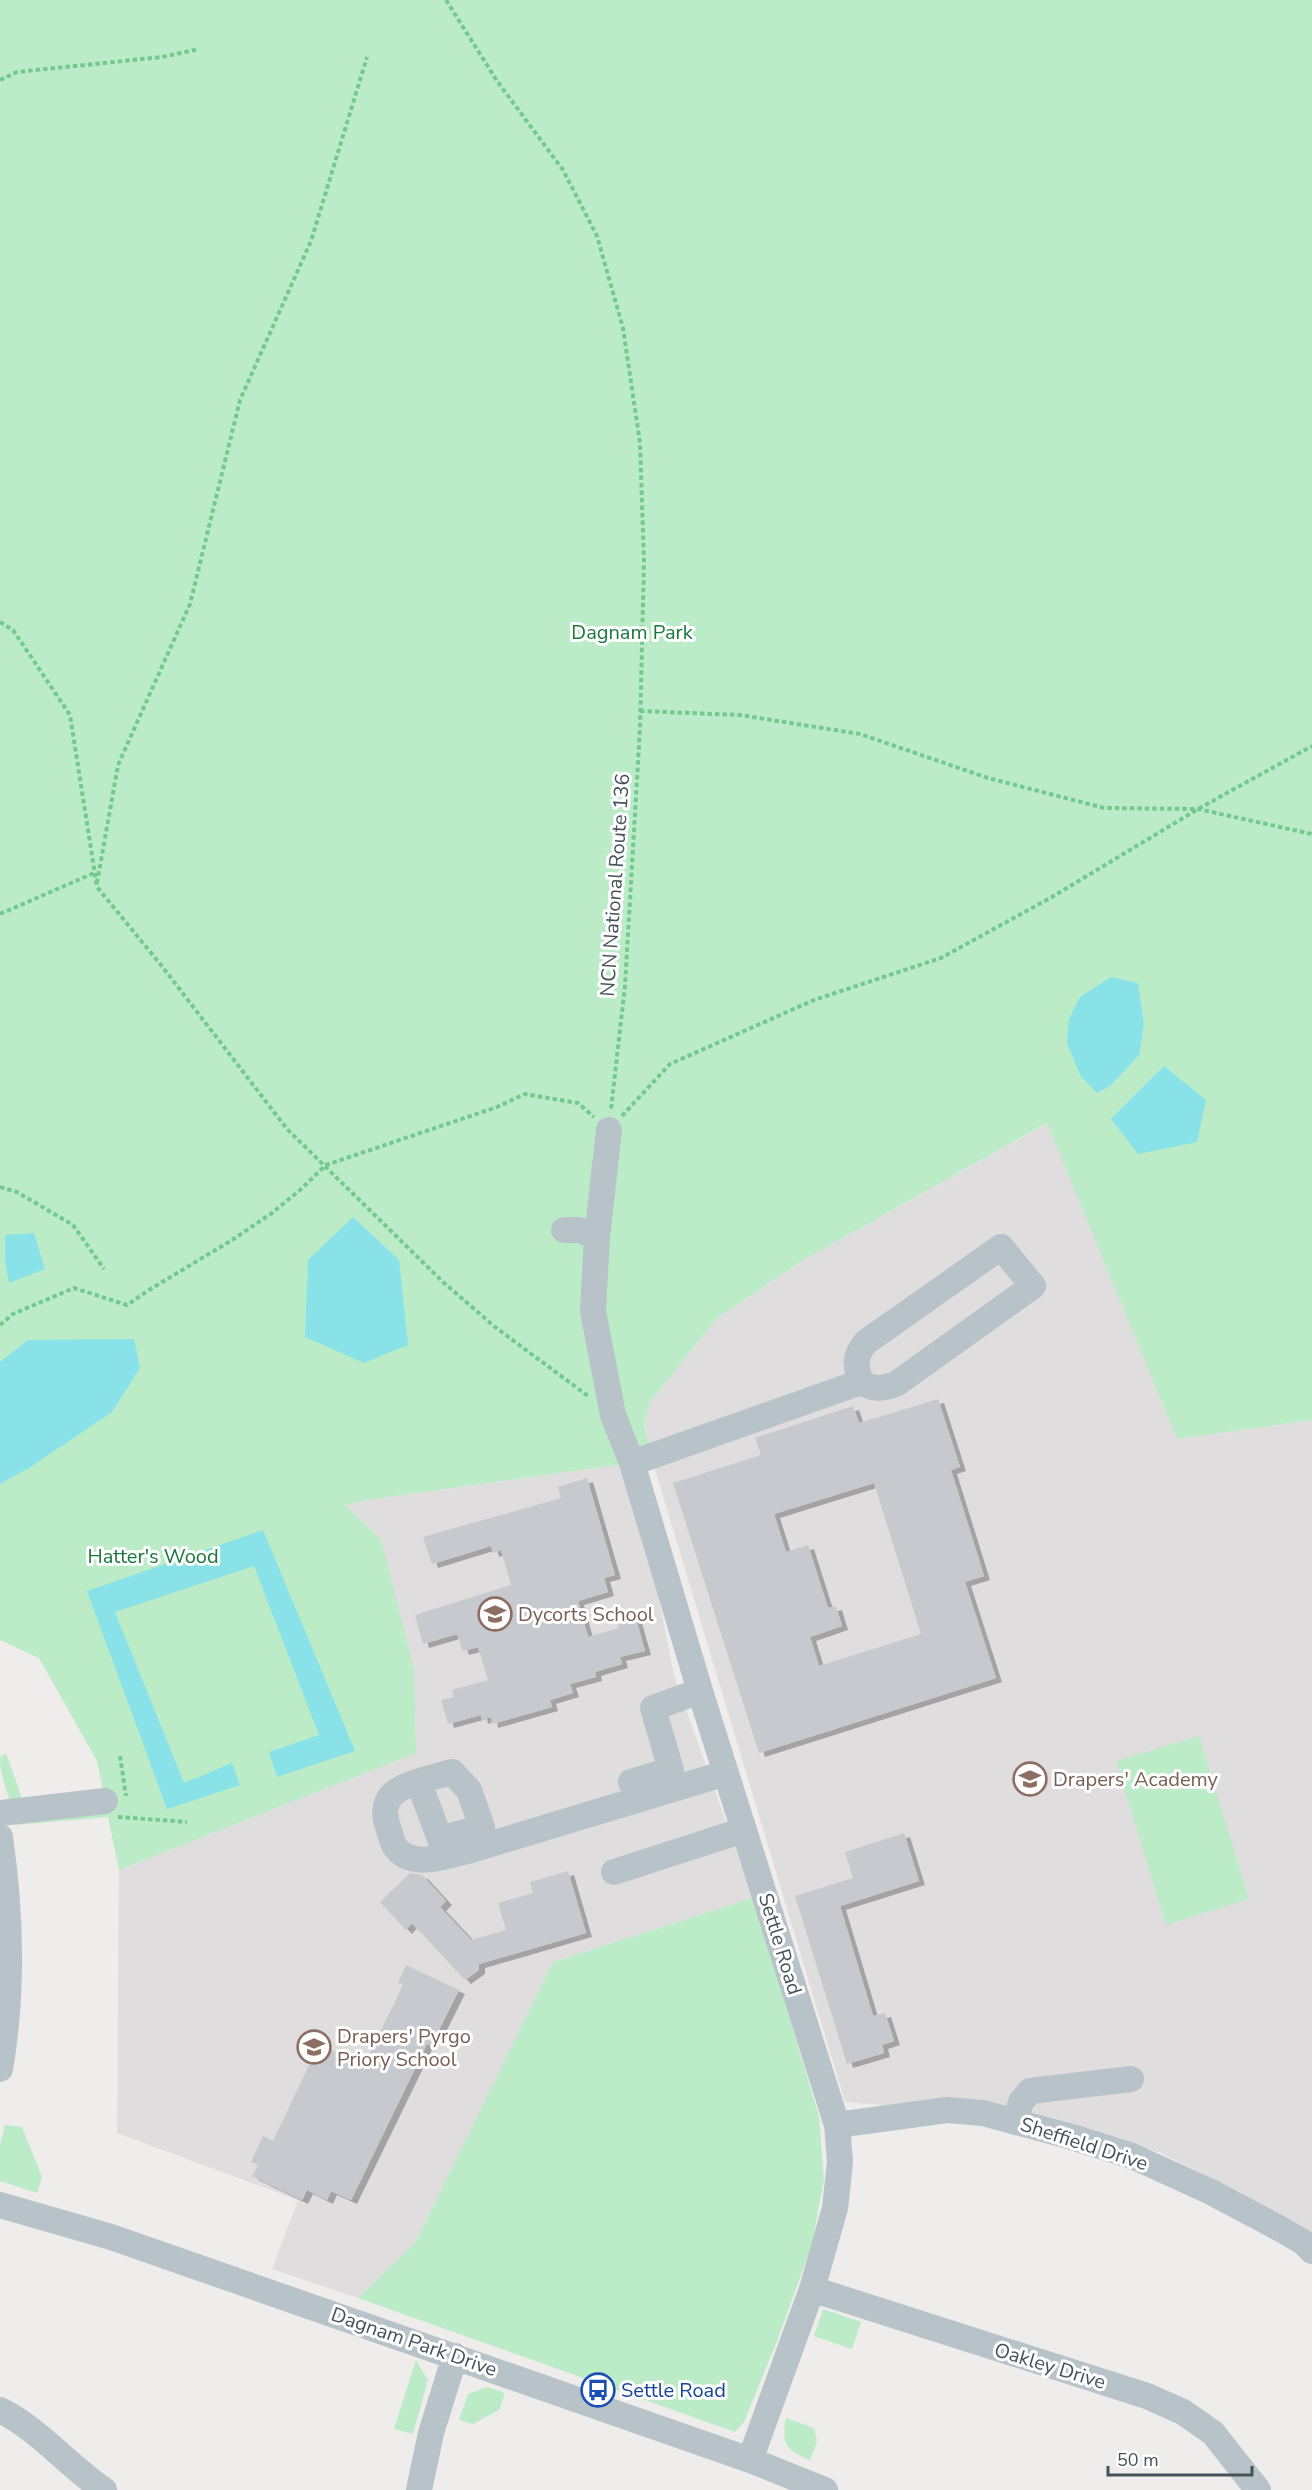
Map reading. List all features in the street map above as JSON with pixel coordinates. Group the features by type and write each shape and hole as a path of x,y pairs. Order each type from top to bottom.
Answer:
{"street":[{"name":"Settle Road","path":"609,1130 597,1237 593,1311 612,1414 632,1463 700,1691 837,2126 840,2162 835,2208 812,2289 750,2460"},
{"path":"564,1230 579,1230 597,1237"},
{"path":"1001,1247 1033,1286 896,1384 884,1388 871,1388 861,1382 856,1368 857,1353 866,1342 1001,1247"},
{"path":"632,1463 861,1382"},
{"path":"631,1782 671,1770 653,1708 700,1691"},
{"path":"418,1783 440,1839 482,1827 469,1790 452,1772 402,1788 391,1795 386,1805 386,1822 395,1847 405,1857 417,1860 471,1850 726,1773"},
{"path":"0,1813 107,1809"},
{"path":"615,1872 744,1830"},
{"path":"0,1837 6,1873 9,1932 7,2005 0,2069"},
{"path":"1015,2122 1021,2102 1030,2091 1131,2079"},
{"name":"Sheffield Drive","path":"837,2126 947,2109 982,2113 1072,2137 1132,2157 1211,2192 1303,2242 1312,2251"},
{"name":"Dagnam Park Drive","path":"0,2205 111,2237 750,2460 825,2490"},
{"name":"Oakley Drive","path":"812,2289 1147,2396 1183,2412 1214,2433 1258,2490"},
{"path":"419,2490 431,2433 455,2356"},
{"path":"0,2410 16,2418 43,2438 83,2476 104,2490"}],"path":[{"name":"NCN National Route 136","path":"446,0 497,81 563,170 597,236 623,328 640,443 644,562 640,711 625,986 609,1130"},
{"path":"0,80 17,72 162,57 199,49"},
{"path":"97,887 118,765 190,604 240,400 311,241 367,57"},
{"path":"0,622 13,630 70,715 97,887 161,965 287,1129 443,1282 495,1327 612,1414"},
{"path":"640,711 740,715 860,734 988,778 1104,808 1198,809 1312,834"},
{"path":"0,1326 13,1314 74,1288 128,1305 272,1213 326,1165 497,1107 525,1094 578,1103 609,1130 670,1064 814,1000 941,958 1052,897 1198,809 1312,746"},
{"path":"0,914 94,873"},
{"path":"0,1187 17,1192 73,1225 104,1269"},
{"path":"107,1809 187,1822"}],"shaded area":[{"name":"Drapers' Academy","path":"1048,1123 1177,1439 1312,1420 1312,2234 1241,2193 1161,2153 1070,2125 983,2113 845,2102 651,1456 644,1425 650,1402 716,1319 802,1261"},
{"name":"Drapers' Pyrgo Priory School","path":"632,1463 674,1675 753,1898 553,1962 415,2243 358,2298 272,2269 298,2200 117,2133 119,1870 415,1753 299,1515 374,1499"}],"green space":[{"name":"Dagnam Park","path":"0,0 1312,0 1312,1420 1177,1439 1047,1123 802,1261 716,1319 650,1402 644,1425 651,1456 632,1463 345,1505 381,1539 414,1670 416,1753 119,1870 108,1817 16,1825 1,1766 0,1757 6,1753 27,1812 105,1800 97,1761 39,1658 0,1640"},
{"path":"1199,1736 1249,1899 1166,1925 1116,1761"},
{"path":"753,1898 819,2116 824,2179 812,2244 777,2341 744,2422 735,2432 358,2298 415,2243 553,1962"},
{"path":"5,2125 22,2127 42,2177 37,2193 0,2181 0,2146"},
{"path":"823,2309 861,2322 852,2349 814,2336"},
{"path":"416,2360 428,2380 413,2434 394,2429"},
{"path":"487,2387 505,2393 499,2410 473,2424 459,2420 468,2394"},
{"path":"786,2418 814,2428 817,2442 810,2460 795,2453 787,2445 784,2434"}],"water":[{"path":"1111,977 1138,983 1144,1024 1139,1055 1110,1086 1097,1093 1080,1075 1067,1043 1069,1019 1080,997"},
{"path":"1164,1066 1206,1100 1197,1142 1138,1154 1111,1119"},
{"path":"353,1217 399,1260 408,1345 364,1363 305,1337 308,1260"},
{"path":"34,1233 45,1269 9,1283 5,1261 5,1235"},
{"path":"134,1339 140,1368 112,1412 29,1468 0,1484 0,1362 28,1340"},
{"path":"263,1530 355,1751 277,1777 269,1752 319,1735 254,1566 115,1612 184,1783 232,1763 240,1785 167,1809 87,1591"}],"building":[{"path":"938,1399 960,1467 951,1470 984,1576 965,1582 996,1678 759,1753 673,1483 761,1455 755,1438 853,1406 859,1423","holes":["874,1483 921,1634 819,1666 810,1637 842,1626 836,1606 828,1608 808,1545 786,1552 774,1514"]},
{"path":"587,1478 615,1575 604,1578 608,1592 578,1601 588,1637 619,1628 616,1617 634,1612 645,1651 620,1657 622,1664 595,1672 596,1677 570,1684 573,1693 550,1700 552,1707 492,1724 491,1717 482,1720 481,1715 448,1724 441,1700 454,1697 452,1690 488,1680 478,1647 463,1651 457,1634 423,1644 415,1615 511,1585 501,1550 493,1553 491,1546 432,1564 423,1537 561,1498 558,1487"},
{"path":"904,1833 919,1881 840,1906 873,2016 885,2013 894,2041 882,2045 884,2053 847,2064 795,1896 853,1878 845,1852"},
{"path":"568,1871 586,1933 479,1964 479,1970 465,1980 412,1923 406,1930 380,1902 410,1873 422,1875 446,1901 440,1907 471,1940 506,1930 498,1903 533,1893 530,1882"},
{"path":"406,1965 459,1990 431,2046 427,2044 351,2200 331,2191 327,2200 307,2190 302,2200 252,2176 258,2165 251,2162 263,2136 273,2141 319,2044 364,2065 403,1985 398,1983"}],"place":[{"name":"Dycorts School","path":"495,1614"},
{"name":"Drapers' Academy","path":"1030,1779"},
{"name":"Drapers' Pyrgo Priory School","path":"314,2047"},
{"name":"Settle Road","path":"598,2390"}],"park label":[{"name":"Hatter's Wood","path":"153,1556"}]}
